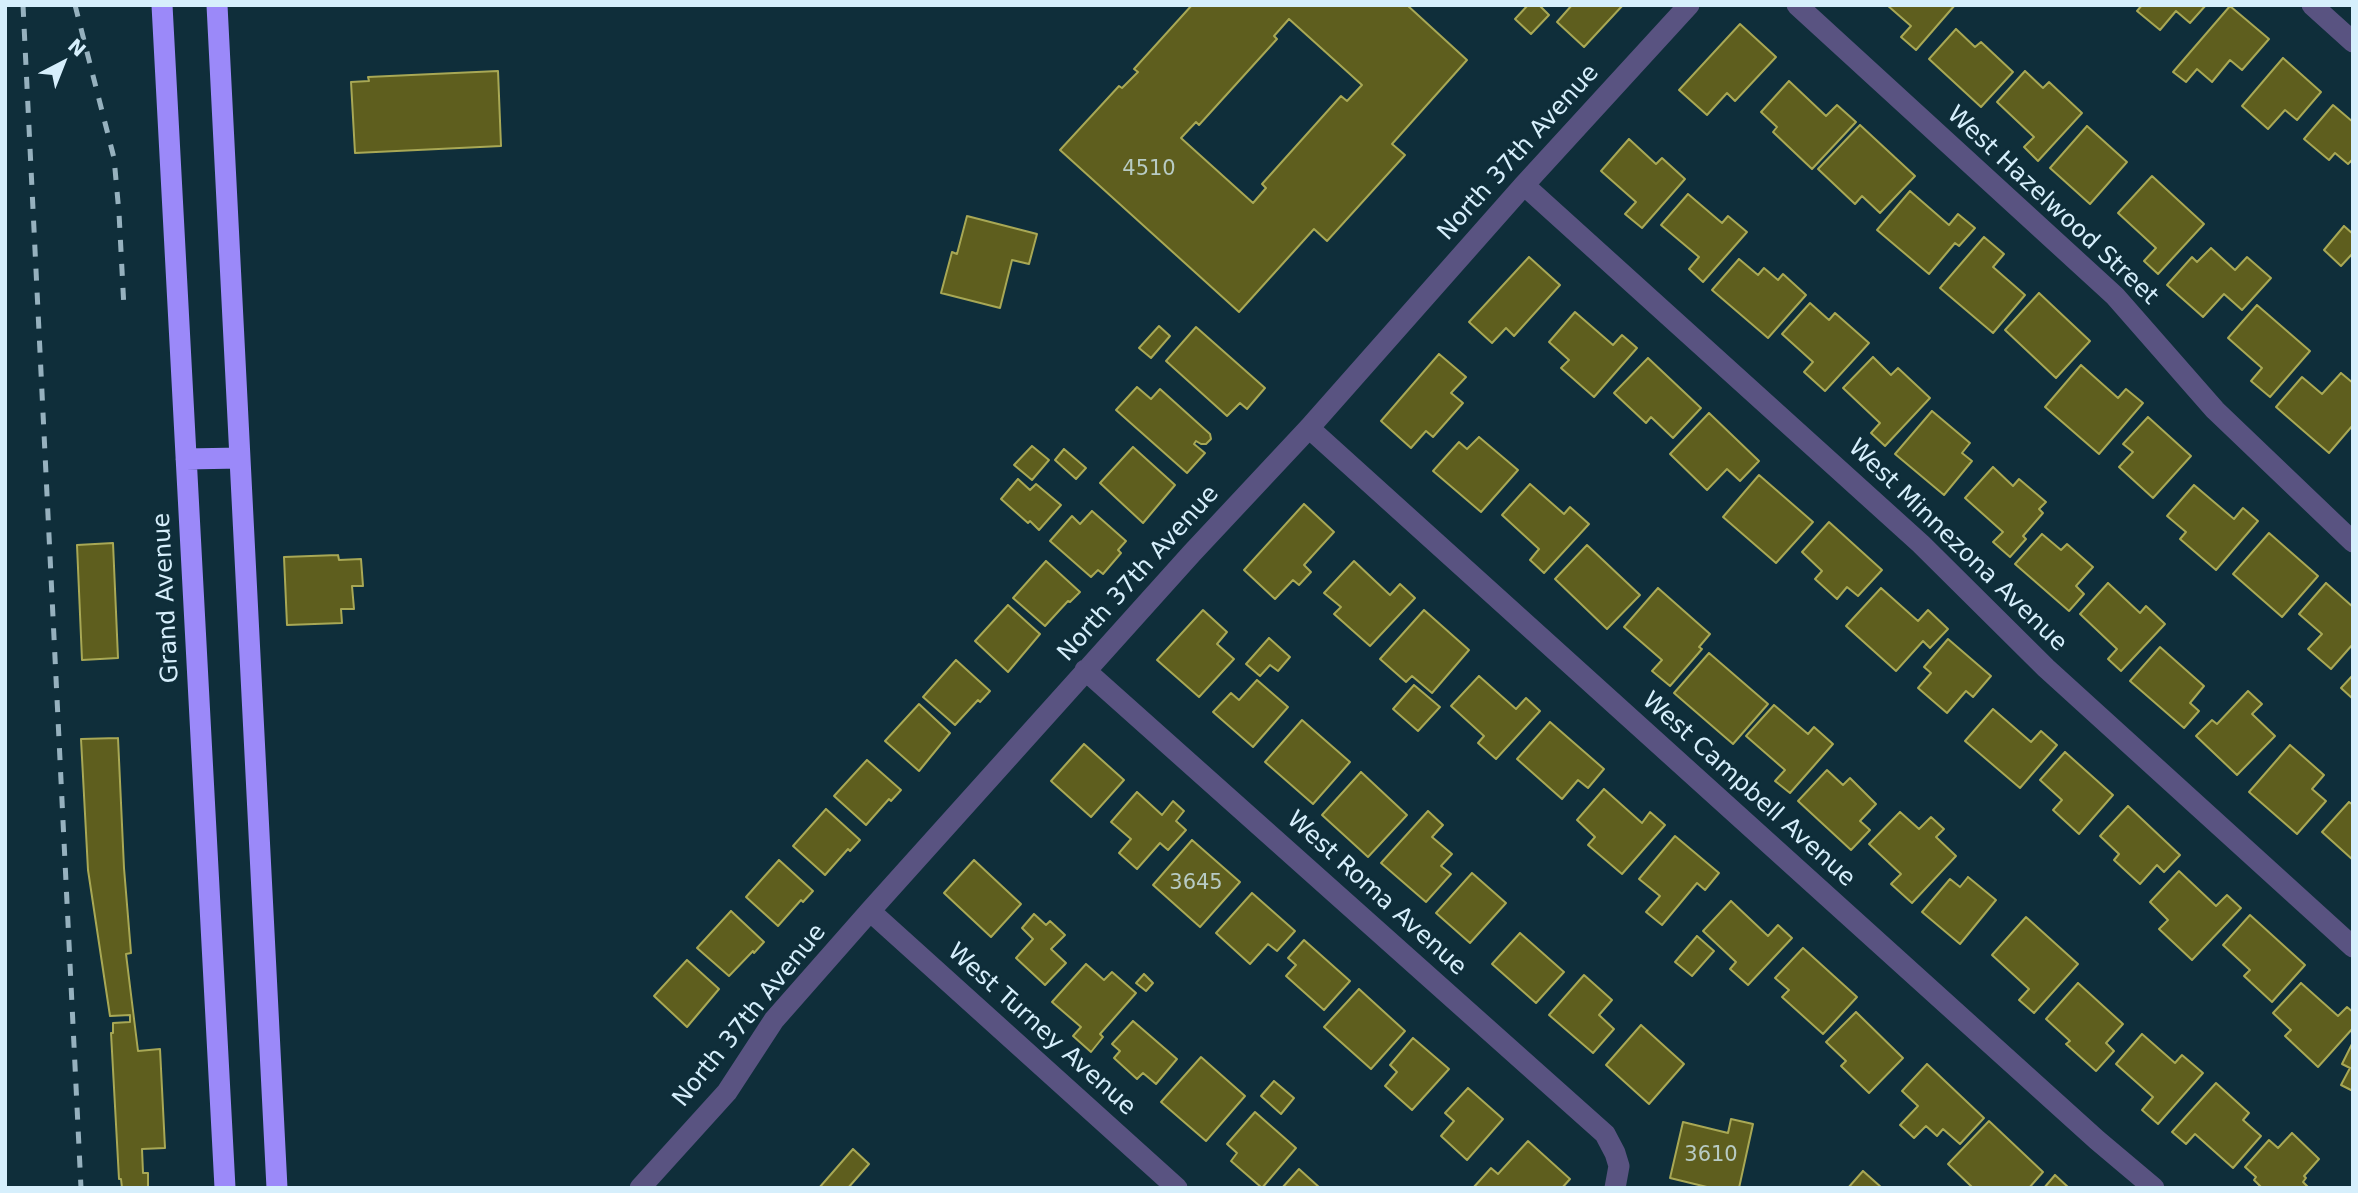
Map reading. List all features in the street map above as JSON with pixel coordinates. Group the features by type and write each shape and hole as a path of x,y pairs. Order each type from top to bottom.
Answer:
{"highway":[{"name":"Grand Avenue","path":"162,5 225,1188"},
{"path":"217,5 277,1188"},
{"path":"186,458 240,458"}],"street":[{"name":"North 37th Avenue","path":"640,1188 727,1092 774,1020 870,911 1689,5"},
{"name":"West Hazelwood Street","path":"1797,5 2115,296 2215,410 2353,542"},
{"path":"2312,5 2353,42"},
{"name":"West Minnezona Avenue","path":"1524,185 1911,534 2046,668 2353,947"},
{"name":"West Campbell Avenue","path":"1309,428 2154,1188"},
{"name":"West Roma Avenue","path":"1086,670 1605,1134 1619,1166 1615,1188"},
{"name":"West Turney Avenue","path":"870,911 1177,1188"}],"building":[{"path":"1192,5 1407,5 1467,60 1392,144 1405,155 1327,241 1314,229 1239,312 1060,150 1119,86 1122,88 1138,72 1134,69","holes":["1289,19 1362,85 1347,101 1341,96 1262,184 1266,188 1253,203 1181,138 1196,122 1199,125 1277,39 1274,36"]},
{"path":"1528,5 1539,5 1549,15 1531,34 1515,19"},
{"path":"1572,5 1623,5 1584,47 1557,22"},
{"path":"1887,5 1955,5 1916,50 1901,37 1911,26"},
{"path":"2142,5 2206,5 2190,23 2176,11 2160,30 2137,11"},
{"path":"2230,6 2269,39 2242,70 2230,60 2212,82 2197,69 2186,82 2173,72"},
{"path":"1740,24 1776,57 1735,101 1727,93 1707,115 1679,90"},
{"path":"1956,29 1975,47 1981,42 2013,72 1981,107 1929,59"},
{"path":"2283,58 2321,92 2297,120 2285,110 2268,129 2242,106"},
{"path":"498,71 501,146 355,153 351,82 369,81 368,77"},
{"path":"2025,71 2043,88 2049,82 2082,113 2038,161 2024,147 2034,137 1997,102"},
{"path":"1789,81 1826,116 1837,105 1856,122 1812,169 1773,132 1777,127 1761,112"},
{"path":"2333,105 2353,122 2353,159 2348,164 2335,153 2329,160 2304,139"},
{"path":"1860,125 1915,176 1880,213 1862,196 1855,204 1818,169"},
{"path":"2087,126 2127,162 2090,204 2050,168"},
{"path":"1629,139 1656,164 1662,158 1685,179 1642,228 1625,214 1636,202 1601,171"},
{"path":"2152,176 2204,224 2158,274 2144,261 2156,248 2118,213"},
{"path":"1910,191 1949,225 1958,214 1975,228 1959,246 1955,243 1929,274 1877,230"},
{"path":"1688,194 1722,223 1728,216 1747,232 1703,282 1689,269 1699,257 1661,225"},
{"path":"967,216 1037,234 1029,264 1012,260 1000,308 941,293 952,252 957,254"},
{"path":"2344,226 2353,234 2353,253 2341,266 2324,250"},
{"path":"1984,237 2004,254 1993,267 2025,295 1993,333 1940,288"},
{"path":"2211,248 2235,270 2247,257 2271,278 2242,310 2224,294 2203,317 2167,285 2192,257 2197,262"},
{"path":"1529,257 1560,285 1514,336 1506,328 1492,343 1469,322"},
{"path":"1739,259 1758,275 1764,268 1778,280 1783,274 1806,295 1768,338 1712,290"},
{"path":"2039,293 2090,341 2056,378 2005,330"},
{"path":"1810,303 1829,320 1835,313 1869,343 1825,391 1804,372 1813,362 1782,334"},
{"path":"2257,305 2310,351 2270,397 2251,381 2262,368 2228,338"},
{"path":"1575,312 1613,345 1622,335 1637,348 1594,397 1561,368 1569,360 1549,342"},
{"path":"1159,326 1170,336 1151,358 1139,348"},
{"path":"1196,327 1265,388 1247,409 1240,403 1227,416 1166,361"},
{"path":"1439,354 1466,377 1451,393 1463,403 1433,437 1426,431 1411,448 1381,421"},
{"path":"1873,357 1891,375 1898,368 1930,398 1885,446 1871,433 1880,423 1843,388"},
{"path":"1648,358 1701,408 1673,438 1651,417 1646,423 1614,393"},
{"path":"2081,365 2118,398 2126,389 2143,403 2099,454 2045,407"},
{"path":"2341,373 2353,383 2353,425 2329,453 2276,407 2302,377 2322,394"},
{"path":"1137,387 1151,399 1160,389 1210,434 1211,439 1206,444 1196,441 1194,444 1205,453 1187,473 1116,410"},
{"path":"1932,411 1970,443 1962,453 1972,461 1944,495 1895,454"},
{"path":"1709,413 1759,461 1740,481 1727,469 1707,490 1670,454"},
{"path":"2148,417 2191,456 2153,498 2119,467 2133,452 2123,444"},
{"path":"1479,437 1518,470 1481,512 1433,471 1459,442 1467,449"},
{"path":"1032,446 1049,460 1032,480 1014,465"},
{"path":"1133,447 1175,485 1143,523 1100,483"},
{"path":"1064,449 1086,468 1076,479 1055,460"},
{"path":"1993,467 2013,486 2019,479 2046,502 2039,509 2043,513 2023,536 2026,539 2010,557 1993,542 2003,532 1965,498"},
{"path":"1759,475 1813,522 1776,563 1723,517"},
{"path":"1018,479 1030,490 1036,484 1061,505 1039,530 1001,499"},
{"path":"1530,484 1564,514 1570,507 1589,524 1544,573 1530,560 1539,549 1502,515"},
{"path":"2194,485 2234,519 2243,508 2258,521 2216,570 2180,539 2186,532 2167,516"},
{"path":"1304,504 1334,532 1304,565 1311,572 1299,585 1293,580 1275,599 1244,570"},
{"path":"1092,511 1126,541 1118,550 1121,553 1103,574 1098,570 1091,577 1050,541 1072,516 1080,524"},
{"path":"1829,522 1882,570 1858,596 1847,587 1837,599 1815,579 1822,571 1802,552"},
{"path":"2269,533 2318,576 2282,617 2233,574"},
{"path":"2042,534 2061,550 2067,544 2093,567 2076,586 2084,594 2069,611 2015,564"},
{"path":"113,543 118,658 82,660 77,545"},
{"path":"1587,545 1640,595 1607,629 1555,579"},
{"path":"338,555 339,560 361,559 363,586 352,586 354,609 341,609 342,623 287,625 284,557"},
{"path":"1046,561 1080,592 1045,626 1013,598"},
{"path":"1354,561 1390,595 1400,584 1415,598 1370,646 1334,614 1341,607 1324,593"},
{"path":"2108,583 2140,613 2146,606 2165,624 2121,671 2108,659 2117,649 2080,614"},
{"path":"2326,583 2353,607 2353,644 2331,669 2308,649 2322,634 2299,614"},
{"path":"1658,588 1710,634 1699,647 1702,649 1670,686 1652,671 1662,660 1624,627"},
{"path":"1881,588 1918,621 1928,610 1948,629 1930,648 1923,641 1896,671 1846,626"},
{"path":"1008,605 1040,634 1008,672 975,641"},
{"path":"1203,610 1227,632 1217,644 1234,659 1199,697 1157,660"},
{"path":"1424,610 1469,650 1432,693 1412,676 1406,682 1380,659"},
{"path":"1269,638 1290,657 1278,671 1270,665 1260,676 1246,664"},
{"path":"1948,639 1991,676 1973,697 1966,691 1947,713 1918,688 1931,673 1924,667"},
{"path":"2160,647 2204,686 2190,703 2199,711 2184,728 2130,681"},
{"path":"1709,653 1768,704 1733,744 1674,693"},
{"path":"956,660 990,691 955,725 923,697"},
{"path":"2353,675 2353,699 2341,688"},
{"path":"1479,676 1516,709 1526,698 1540,711 1496,759 1478,743 1484,736 1451,706"},
{"path":"1257,680 1288,707 1253,747 1213,712 1231,693 1239,700"},
{"path":"1414,685 1440,707 1418,731 1393,709"},
{"path":"2248,691 2262,704 2252,714 2275,736 2237,775 2196,736 2212,720 2217,724"},
{"path":"919,704 950,733 919,771 885,741"},
{"path":"1774,705 1808,734 1814,727 1833,744 1790,793 1775,781 1785,770 1746,736"},
{"path":"1993,709 2031,742 2041,731 2057,745 2020,788 1965,741"},
{"path":"1302,720 1350,762 1313,804 1265,762"},
{"path":"1550,722 1604,769 1588,788 1578,780 1562,799 1517,759"},
{"path":"118,738 131,953 126,954 138,1051 160,1049 165,1148 142,1149 143,1173 148,1173 148,1188 122,1188 119,1179 111,1033 113,1023 130,1022 130,1015 110,1016 88,870 81,739"},
{"path":"1084,744 1124,780 1091,817 1051,781"},
{"path":"2290,745 2324,775 2312,789 2326,801 2297,834 2249,792"},
{"path":"2065,752 2113,795 2079,834 2053,810 2062,800 2040,780"},
{"path":"867,760 901,790 891,801 889,799 866,825 834,796"},
{"path":"1827,770 1843,785 1850,778 1876,804 1860,821 1870,830 1851,850 1798,801"},
{"path":"1361,772 1407,815 1368,857 1322,815"},
{"path":"1604,789 1642,823 1650,812 1665,825 1622,874 1588,845 1595,837 1577,820"},
{"path":"1137,792 1162,815 1173,801 1184,811 1176,821 1186,830 1168,850 1160,843 1137,869 1119,853 1131,839 1111,822"},
{"path":"2349,802 2353,805 2353,860 2322,832"},
{"path":"2128,806 2180,855 2164,872 2157,865 2140,884 2114,860 2119,854 2100,836"},
{"path":"826,809 860,840 850,851 848,849 825,875 793,846"},
{"path":"1428,811 1443,825 1432,837 1452,854 1441,866 1451,874 1426,902 1381,863"},
{"path":"1900,812 1919,829 1931,817 1944,829 1936,837 1956,856 1912,903 1891,884 1901,874 1869,844"},
{"path":"1675,836 1719,873 1705,890 1697,883 1662,925 1646,912 1660,896 1639,879"},
{"path":"1192,840 1240,882 1200,927 1153,885"},
{"path":"779,860 813,891 803,902 801,900 778,926 746,897"},
{"path":"974,860 1021,904 991,937 944,893"},
{"path":"2179,871 2216,906 2227,895 2241,908 2192,960 2159,929 2168,920 2150,902"},
{"path":"1472,873 1506,903 1470,943 1436,913"},
{"path":"1968,877 1996,900 1960,944 1922,912 1950,879 1960,887"},
{"path":"1252,893 1295,931 1277,951 1268,944 1250,964 1216,933"},
{"path":"1731,901 1768,936 1778,925 1792,938 1748,985 1730,969 1736,962 1703,931"},
{"path":"731,911 764,942 729,976 697,948"},
{"path":"1034,914 1046,925 1050,921 1065,935 1051,949 1066,963 1045,985 1016,958 1033,939 1022,928"},
{"path":"2250,915 2305,965 2272,1002 2244,976 2250,970 2223,945"},
{"path":"2026,917 2078,964 2034,1013 2019,1000 2029,989 1992,955"},
{"path":"1520,933 1564,972 1536,1003 1492,964"},
{"path":"1697,936 1714,951 1692,976 1675,962"},
{"path":"1304,940 1350,981 1324,1010 1286,976 1296,965 1288,958"},
{"path":"1803,948 1857,997 1823,1034 1782,997 1789,990 1775,978"},
{"path":"687,960 719,989 687,1027 654,996"},
{"path":"1086,964 1104,980 1112,972 1136,993 1100,1034 1103,1037 1091,1052 1073,1036 1081,1027 1052,1002"},
{"path":"1144,974 1153,983 1146,991 1136,983"},
{"path":"1584,975 1612,1000 1599,1015 1614,1029 1593,1053 1549,1015"},
{"path":"2078,983 2123,1024 2106,1043 2114,1051 2096,1071 2066,1044 2070,1041 2046,1019"},
{"path":"2301,983 2338,1016 2347,1007 2353,1012 2353,1028 2318,1067 2285,1036 2291,1030 2273,1013"},
{"path":"1359,989 1405,1031 1371,1069 1324,1027"},
{"path":"1856,1012 1903,1058 1869,1093 1841,1066 1846,1061 1826,1042"},
{"path":"1133,1021 1177,1059 1156,1084 1143,1073 1137,1079 1114,1058 1120,1051 1112,1044"},
{"path":"1641,1025 1684,1064 1649,1104 1606,1065"},
{"path":"2142,1034 2175,1063 2182,1055 2203,1073 2158,1124 2142,1110 2153,1097 2116,1064"},
{"path":"1413,1038 1449,1069 1412,1110 1385,1086 1397,1072 1390,1065"},
{"path":"2353,1042 2353,1091 2341,1085 2350,1068 2342,1064"},
{"path":"1201,1057 1245,1096 1206,1141 1161,1102"},
{"path":"1927,1064 1984,1118 1960,1144 1943,1129 1937,1136 1926,1126 1914,1138 1900,1125 1918,1106 1902,1091"},
{"path":"1274,1081 1294,1098 1281,1114 1261,1096"},
{"path":"2216,1083 2249,1113 2243,1120 2261,1136 2233,1168 2195,1134 2186,1144 2172,1132"},
{"path":"1468,1088 1503,1119 1467,1160 1441,1136 1454,1121 1445,1113"},
{"path":"1255,1112 1296,1148 1262,1188 1231,1161 1237,1153 1227,1144"},
{"path":"1731,1119 1753,1124 1739,1188 1711,1188 1670,1178 1683,1122 1728,1133"},
{"path":"1989,1121 2043,1172 2029,1188 1973,1188 1948,1164"},
{"path":"2292,1133 2319,1159 2304,1176 2306,1178 2303,1182 2308,1187 2262,1188 2254,1180 2256,1177 2245,1167 2269,1140 2278,1148"},
{"path":"1528,1141 1570,1179 1562,1188 1473,1188 1491,1168 1498,1174"},
{"path":"853,1149 869,1164 848,1188 819,1188"},
{"path":"1299,1169 1320,1188 1282,1188"},
{"path":"1863,1171 1882,1188 1848,1188"},
{"path":"2055,1175 2069,1188 2044,1188"}],"railway":[{"path":"23,5 81,1188"},
{"path":"75,5 114,158 124,308"}]}
